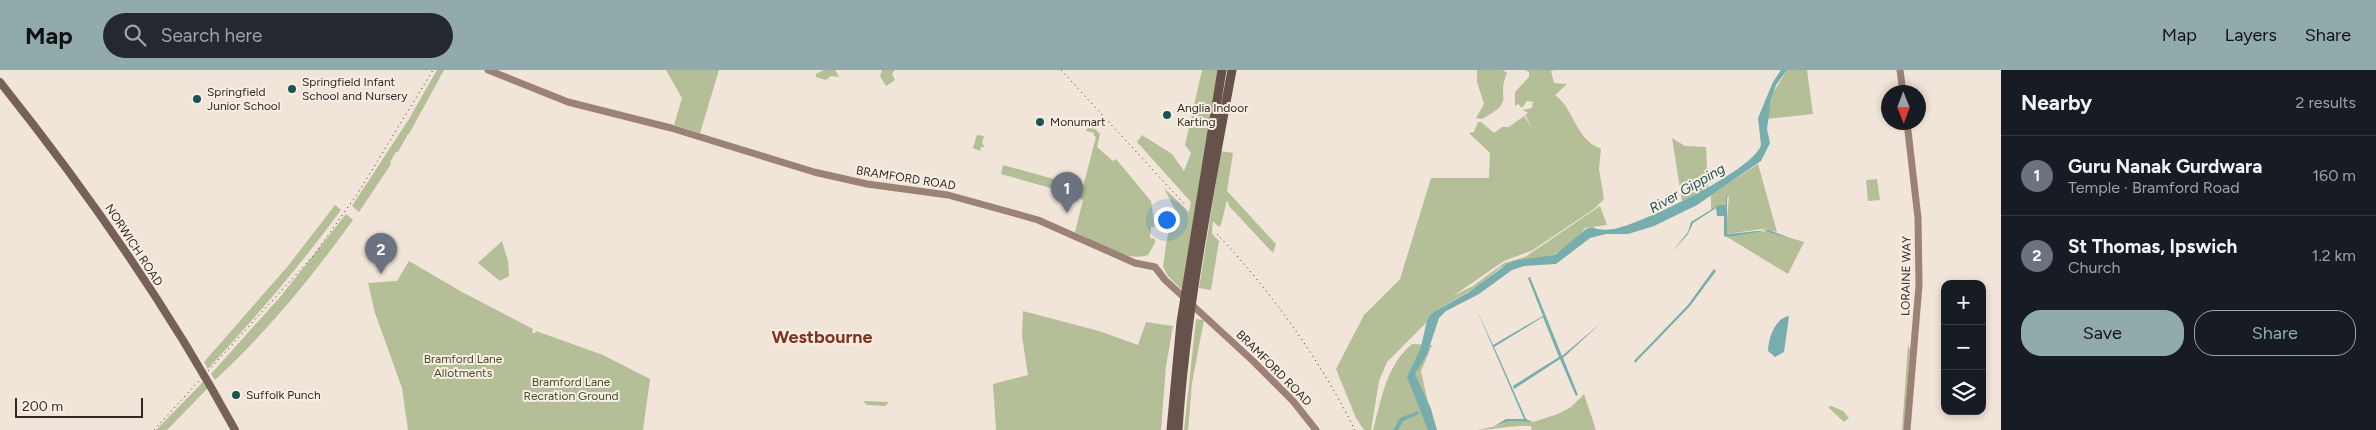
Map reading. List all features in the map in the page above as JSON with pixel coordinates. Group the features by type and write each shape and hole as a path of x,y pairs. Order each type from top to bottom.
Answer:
{"highway":[{"path":"1171,430 1184,324 1222,70"},
{"path":"1191,280 1232,70"},
{"path":"1178,430 1184,324"}],"main road":[{"name":"BRAMFORD ROAD","path":"488,70 568,102 671,128 814,172 868,184 948,195 1038,220 1135,263 1154,267 1165,280 1293,401 1316,430"},
{"path":"1900,70 1902,85"},
{"name":"NORWICH ROAD","path":"0,82 98,211 155,298 235,430"},
{"name":"LORAINE WAY","path":"1907,430 1919,278 1918,218 1908,130"}],"green space":[{"path":"437,70 444,70 409,134 359,212 352,206 409,119"},
{"path":"666,70 719,70 700,133 674,125 682,98"},
{"path":"824,70 835,70 839,77 831,76 826,80 816,77 816,74"},
{"path":"882,70 895,70 892,74 895,80 886,86 880,76"},
{"path":"1202,70 1219,70 1182,290 1168,276 1163,267 1169,229 1175,210 1164,188 1189,212 1191,202 1137,142 1142,135 1172,154 1184,171 1191,153 1185,145"},
{"path":"1477,70 1503,70 1507,73 1503,89 1503,103 1482,119 1476,118 1484,104 1477,82"},
{"path":"1525,70 1555,70 1551,71 1554,83 1567,84 1555,95 1562,101 1585,138 1601,149 1599,169 1604,199 1594,209 1533,250 1504,261 1453,296 1473,286 1504,263 1525,257 1600,206 1607,225 1585,228 1575,240 1553,256 1501,267 1478,286 1432,313 1425,324 1387,362 1379,381 1371,430 1364,430 1356,418 1336,369 1364,315 1400,279 1431,178 1489,178 1490,153 1469,133 1474,132 1478,122 1481,122 1494,133 1502,127 1509,127 1524,116 1532,128 1525,115 1528,113 1523,110 1532,108 1533,102 1527,101 1522,108 1518,104 1515,106 1515,92 1529,77 1529,72"},
{"path":"1787,70 1807,70 1813,114 1767,119 1773,93"},
{"path":"1088,128 1095,129 1100,134 1097,147 1113,161 1116,159 1151,201 1155,227 1151,227 1150,238 1155,239 1155,243 1148,255 1139,257 1120,254 1075,232 1083,200 1054,189 1001,174 1003,165 1083,187 1096,137 1094,133 1086,131"},
{"path":"977,135 984,136 982,143 985,147 981,147 980,151 973,148"},
{"path":"1672,138 1685,146 1706,147 1708,188 1682,201"},
{"path":"1221,151 1233,153 1227,191 1276,244 1273,253 1229,206 1227,200 1221,225 1219,227 1213,221 1212,234 1219,241 1211,290 1199,288"},
{"path":"1758,164 1777,232 1762,229 1726,234 1729,195 1724,205 1711,210 1711,195"},
{"path":"1877,179 1880,200 1868,201 1866,180"},
{"path":"335,205 341,210 310,251 243,331 208,369 204,362 288,266"},
{"path":"346,214 353,220 321,262 271,323 215,380 211,374 281,296"},
{"path":"1755,231 1774,233 1804,242 1788,274 1727,237"},
{"path":"502,241 508,261 509,276 500,281 478,263"},
{"name":"Bramford Lane Allotments","path":"409,261 462,292 533,329 532,333 536,331 603,355 650,379 643,430 408,430 402,388 375,313 368,283 397,281"},
{"path":"1023,311 1099,331 1138,345 1146,322 1173,326 1166,366 1161,430 996,430 993,384 1028,375 1022,336"},
{"path":"1196,319 1204,320 1192,383 1188,430 1184,430"},
{"path":"1412,344 1432,345 1421,371 1434,430 1373,430 1386,383 1396,362"},
{"path":"1908,344 1910,350 1904,430 1902,430"},
{"path":"204,381 208,388 167,430 156,430"},
{"path":"1584,394 1596,430 1532,430 1531,426 1524,426 1477,430 1497,426 1509,421 1533,422 1558,414 1571,407"},
{"path":"863,401 889,402 885,406 867,405"},
{"path":"1831,406 1843,411 1849,418 1844,422 1828,407"}],"water":[{"path":"1781,70 1787,70 1776,85 1771,100 1767,129 1770,143 1761,161 1697,205 1654,226 1628,234 1606,234 1590,238 1556,264 1524,266 1512,270 1479,294 1446,311 1439,318 1427,354 1415,374 1431,409 1437,430 1428,430 1407,377 1421,347 1427,320 1432,313 1469,292 1507,264 1518,260 1555,255 1586,229 1592,227 1609,230 1631,224 1697,194 1739,168 1754,155 1761,145 1758,118 1773,82"},
{"path":"1727,194 1727,234 1769,230 1793,239 1764,231 1724,236 1724,216 1717,216 1716,208 1693,223 1688,234 1672,252 1688,232 1691,222 1719,205 1725,205"},
{"path":"1714,269 1716,271 1690,306 1635,363 1634,361 1688,305"},
{"path":"1530,277 1562,356 1602,322 1563,358 1578,395 1576,396 1560,359 1514,389 1513,386 1559,357 1543,317 1494,347 1526,419 1533,422 1509,421 1493,427 1506,419 1524,419 1475,306 1493,345 1543,316 1528,278"},
{"path":"1789,316 1784,352 1775,357 1768,351 1771,335 1776,325"},
{"path":"1417,411 1419,414 1403,421 1398,430 1393,430 1400,418"}],"railway":[{"path":"154,430 314,255 358,193 433,70"},
{"path":"1061,70 1186,206"},
{"path":"1217,234 1256,279 1293,327 1326,378 1355,430"}],"place":[{"name":"Springfield Infant School and Nursery","path":"292,89"},
{"name":"Springfield Junior School","path":"197,99"},
{"name":"Anglia Indoor Karting","path":"1167,115"},
{"name":"Monumart","path":"1040,122"},
{"name":"Guru Nanak Gurdwara","path":"1067,213"},
{"name":"St Thomas, Ipswich","path":"381,274"},
{"name":"Suffolk Punch","path":"236,395"}],"district":[{"name":"Westbourne","path":"822,337"}],"water label":[{"name":"River Gipping","path":"1687,188"}],"park label":[{"name":"Bramford Lane Recration Ground","path":"571,389"}]}
